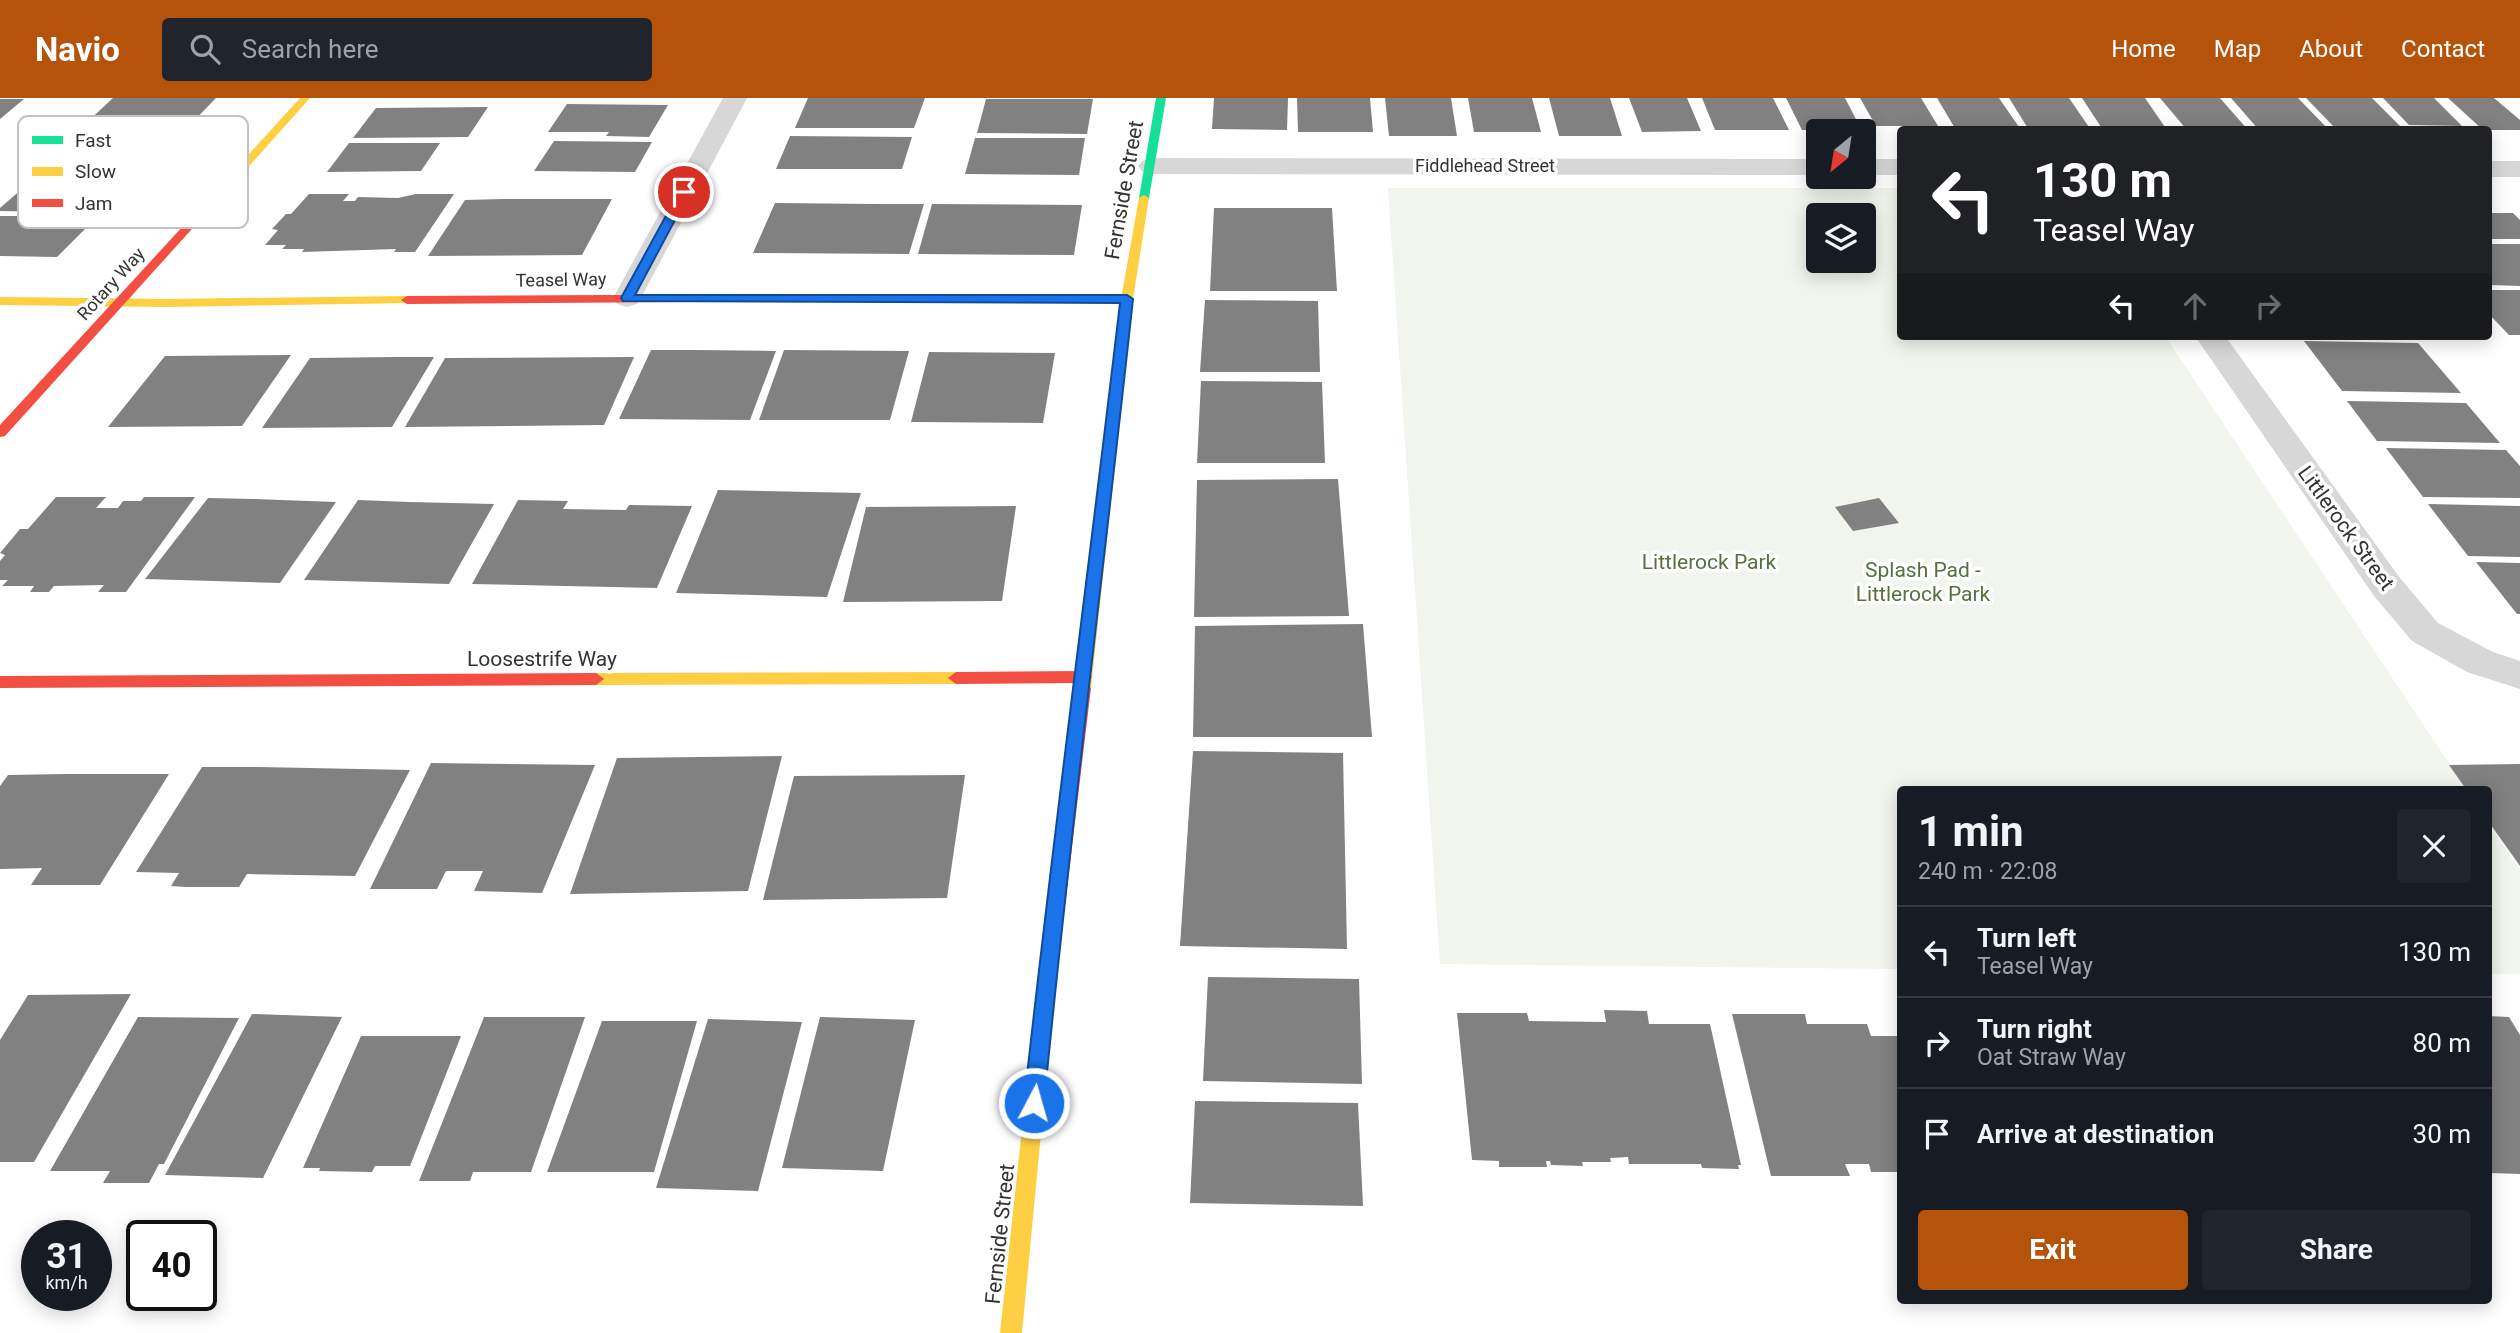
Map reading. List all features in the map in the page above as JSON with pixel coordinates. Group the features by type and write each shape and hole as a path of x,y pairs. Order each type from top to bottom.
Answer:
{"street":[{"name":"Rotary Way","path":"248,162 305,98"},
{"path":"627,298 735,98"},
{"name":"Fernside Street","path":"1011,1333 1051,939 1127,299 1161,98"},
{"name":"Fiddlehead Street","path":"1151,166 1806,167"},
{"path":"1876,167 1897,167"},
{"path":"2492,169 2520,169"},
{"name":"Rotary Way","path":"0,433 188,228"},
{"name":"Teasel Way","path":"0,301 121,303 627,298 1127,299"},
{"name":"Littlerock Street","path":"2213,340 2387,587 2425,632 2480,662 2520,676"},
{"name":"Loosestrife Way","path":"0,682 1084,677"}],"green space":[{"name":"Littlerock Park","path":"1388,188 1897,188 1897,340 2168,340 2464,786 1897,786 1897,969 1440,964"},
{"path":"2492,829 2520,870 2520,974 2492,974"}],"building":[{"path":"113,98 216,98 199,116 94,116"},
{"path":"808,98 925,98 914,128 795,128"},
{"path":"1214,98 1288,98 1287,130 1212,129"},
{"path":"1297,98 1370,98 1373,132 1298,132"},
{"path":"1385,98 1451,98 1457,136 1389,136"},
{"path":"1468,98 1532,98 1541,132 1474,132"},
{"path":"1549,98 1610,98 1622,136 1559,136"},
{"path":"1629,98 1687,98 1701,131 1642,132"},
{"path":"1702,98 1773,98 1789,130 1715,130"},
{"path":"1786,98 1845,98 1856,119 1806,119 1806,130 1802,130"},
{"path":"1860,98 1921,98 1938,126 1876,126 1876,119 1872,119"},
{"path":"1937,98 1999,98 2018,126 1954,126"},
{"path":"2009,98 2069,98 2088,126 2026,126"},
{"path":"2082,98 2145,98 2164,126 2100,126"},
{"path":"2160,98 2220,98 2244,126 2184,126"},
{"path":"2231,98 2298,98 2325,126 2256,126"},
{"path":"2306,98 2372,98 2400,126 2333,126"},
{"path":"2383,98 2434,98 2462,126 2409,125"},
{"path":"2448,98 2494,98 2520,120 2520,130 2492,130 2492,126 2479,126"},
{"path":"0,99 24,99 0,119"},
{"path":"986,99 1093,99 1087,134 977,133"},
{"path":"567,104 668,105 649,137 606,136 609,132 548,132"},
{"path":"488,107 468,137 353,138 376,108"},
{"path":"790,136 912,137 902,169 776,169"},
{"path":"975,138 1085,138 1079,175 965,174"},
{"path":"554,141 652,142 635,172 534,171"},
{"path":"349,143 440,143 421,171 327,172"},
{"path":"18,192 18,211 0,211"},
{"path":"309,194 349,194 343,201 355,201 358,197 398,198 416,194 454,194 415,252 394,252 396,249 302,252 304,249 282,249 286,245 265,245 278,230 272,229 286,214 291,214"},
{"path":"612,199 582,255 428,256 465,200"},
{"path":"775,203 924,204 909,254 753,253"},
{"path":"932,204 1082,205 1074,255 918,254"},
{"path":"1214,208 1332,208 1337,291 1210,291"},
{"path":"2492,213 2513,213 2520,220 2520,239 2492,239"},
{"path":"0,216 18,216 18,228 86,228 57,257 0,256"},
{"path":"2492,244 2520,244 2520,286 2492,285"},
{"path":"2492,290 2520,290 2520,335 2509,335 2492,317"},
{"path":"1205,300 1318,301 1320,372 1200,372"},
{"path":"2304,341 2418,343 2461,393 2342,391"},
{"path":"651,350 776,351 750,420 619,419"},
{"path":"784,350 909,351 890,420 759,420"},
{"path":"929,352 1055,353 1043,423 911,422"},
{"path":"291,355 242,426 108,427 165,356"},
{"path":"434,357 392,427 262,428 310,358"},
{"path":"634,357 604,425 405,427 445,358"},
{"path":"1201,381 1322,382 1325,463 1197,463"},
{"path":"2347,401 2466,403 2500,443 2377,441"},
{"path":"2386,448 2506,450 2520,466 2520,498 2423,497"},
{"path":"1338,479 1349,616 1194,617 1197,480"},
{"path":"718,490 861,493 827,597 676,593"},
{"path":"56,497 106,497 96,508 118,508 123,501 141,501 144,497 195,497 126,592 98,592 104,585 54,586 49,592 30,592 34,586 2,586 8,580 0,580 0,561 5,555 0,553 20,529 28,529"},
{"path":"208,498 336,502 280,583 145,579"},
{"path":"1879,498 1899,523 1853,531 1835,507"},
{"path":"358,500 494,504 449,584 304,580"},
{"path":"518,500 568,501 563,509 626,510 629,505 692,506 657,588 472,584"},
{"path":"2428,504 2520,506 2520,557 2468,556"},
{"path":"1016,506 1002,601 843,602 866,507"},
{"path":"2476,562 2520,563 2520,614 2517,614"},
{"path":"1363,624 1372,737 1193,737 1195,626"},
{"path":"1193,751 1343,753 1347,949 1180,946"},
{"path":"782,756 748,891 570,894 617,758"},
{"path":"431,763 595,765 542,893 474,891 483,871 446,871 437,889 370,889"},
{"path":"2520,764 2520,866 2492,827 2492,786 2464,786 2449,765"},
{"path":"202,767 410,770 355,876 247,874 239,887 186,887 171,886 179,873 136,872"},
{"path":"169,774 100,885 31,885 42,868 0,869 0,786 8,775"},
{"path":"965,775 947,898 763,900 794,776"},
{"path":"1208,977 1359,979 1362,1084 1203,1081"},
{"path":"131,994 34,1162 0,1162 0,1040 28,995"},
{"path":"1604,1010 1647,1011 1649,1024 1710,1024 1741,1165 1738,1165 1739,1169 1702,1168 1701,1164 1629,1164 1628,1157 1610,1158 1611,1162 1582,1162 1583,1166 1551,1165 1550,1161 1546,1161 1547,1167 1499,1167 1499,1161 1472,1160 1457,1013 1527,1013 1529,1021 1606,1022"},
{"path":"252,1014 342,1017 263,1178 165,1175"},
{"path":"1732,1014 1805,1014 1807,1024 1867,1024 1871,1036 1897,1036 1897,1172 1871,1172 1869,1164 1845,1164 1850,1176 1771,1176"},
{"path":"2492,1016 2509,1017 2520,1035 2520,1174 2492,1173"},
{"path":"138,1017 239,1018 164,1164 159,1164 149,1183 103,1183 110,1171 50,1171"},
{"path":"484,1017 585,1017 531,1172 473,1172 470,1181 419,1181"},
{"path":"820,1017 915,1020 883,1171 782,1168"},
{"path":"708,1019 802,1022 758,1191 656,1188"},
{"path":"602,1021 697,1021 654,1172 547,1172"},
{"path":"361,1036 461,1036 410,1166 375,1166 372,1172 303,1168"},
{"path":"1195,1101 1358,1103 1363,1206 1190,1203"}],"traffic: fast":[{"path":"1144,198 1161,98"},
{"path":"826,298 1127,299"}],"traffic: slow":[{"path":"248,161 305,98"},
{"path":"1083,688 1127,299 1144,198"},
{"path":"0,301 165,303 407,300"},
{"path":"596,679 956,678"},
{"path":"1011,1333 1044,1007"}],"traffic: jam":[{"path":"0,433 187,228"},
{"path":"407,300 826,298"},
{"path":"956,678 1084,677"},
{"path":"0,682 596,679"},
{"path":"1044,1007 1083,688"}],"route":[{"path":"684,192 627,298 1127,299 1034,1103"}],"park label":[{"name":"Splash Pad - Littlerock Park","path":"1923,582"}]}
